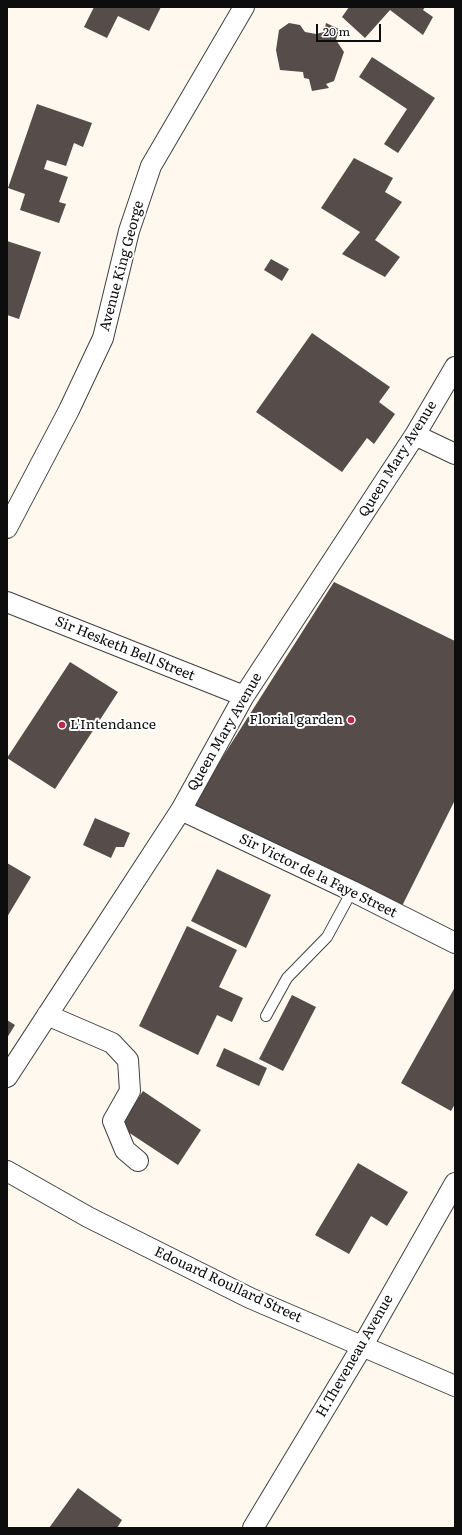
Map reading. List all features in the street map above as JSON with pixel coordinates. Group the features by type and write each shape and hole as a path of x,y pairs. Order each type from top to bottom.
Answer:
{"street":[{"name":"Avenue King George","path":"7,528 69,410 103,338 129,231 152,166 244,7"},
{"name":"Queen Mary Avenue","path":"7,1077 180,810 244,696 415,434 455,367"},
{"path":"415,434 455,454"},
{"name":"Sir Hesketh Bell Street","path":"7,602 244,696"},
{"name":"Sir Victor de la Faye Street","path":"180,810 352,891 455,943"},
{"path":"47,1015 112,1043 128,1060 130,1091 113,1121 125,1150 138,1161"},
{"name":"Edouard Roullard Street","path":"7,1171 88,1217 250,1298 363,1345 455,1386"},
{"name":"H.Theveneau Avenue","path":"253,1528 363,1345 455,1183"}],"lane":[{"path":"266,1016 286,978 327,937 352,891"}],"building":[{"path":"94,7 161,7 149,31 118,16 107,38 84,27"},
{"path":"349,7 425,7 423,10 433,17 423,35 390,10 365,38 342,17"},
{"path":"289,23 300,25 305,32 316,34 324,32 326,23 339,29 336,40 344,52 334,81 326,84 329,88 312,91 309,79 304,78 303,72 280,70 276,50 279,30"},
{"path":"372,57 435,98 398,153 384,144 407,109 359,77"},
{"path":"37,104 92,123 83,147 74,143 66,166 47,160 44,169 68,177 59,202 66,204 59,223 20,210 25,194 8,188"},
{"path":"354,158 393,178 385,192 402,202 375,240 400,257 385,277 342,254 360,232 321,208"},
{"path":"7,241 41,252 19,319 7,315"},
{"path":"271,259 289,269 282,281 264,270"},
{"path":"312,333 390,387 379,402 395,414 374,444 367,438 342,472 256,412"},
{"name":"Florial garden","path":"334,582 455,641 455,800 402,906 192,805"},
{"name":"L'Intendance","path":"70,662 118,692 55,789 7,758"},
{"path":"95,818 130,833 124,847 116,847 111,858 83,845"},
{"path":"7,863 31,877 7,917"},
{"path":"217,869 271,895 246,948 191,921"},
{"path":"187,926 237,950 219,987 243,998 232,1022 217,1015 198,1055 139,1026"},
{"path":"455,987 455,1104 451,1111 401,1083"},
{"path":"292,995 316,1007 283,1071 259,1059"},
{"path":"7,1020 15,1025 7,1038"},
{"path":"224,1048 267,1068 259,1086 216,1066"},
{"path":"143,1091 201,1130 178,1165 119,1126"},
{"path":"358,1163 408,1192 387,1226 371,1216 349,1254 315,1235"},
{"path":"78,1488 122,1520 117,1528 49,1528"}],"place":[{"name":"Florial garden","path":"351,720"},
{"name":"L'Intendance","path":"62,725"}]}
